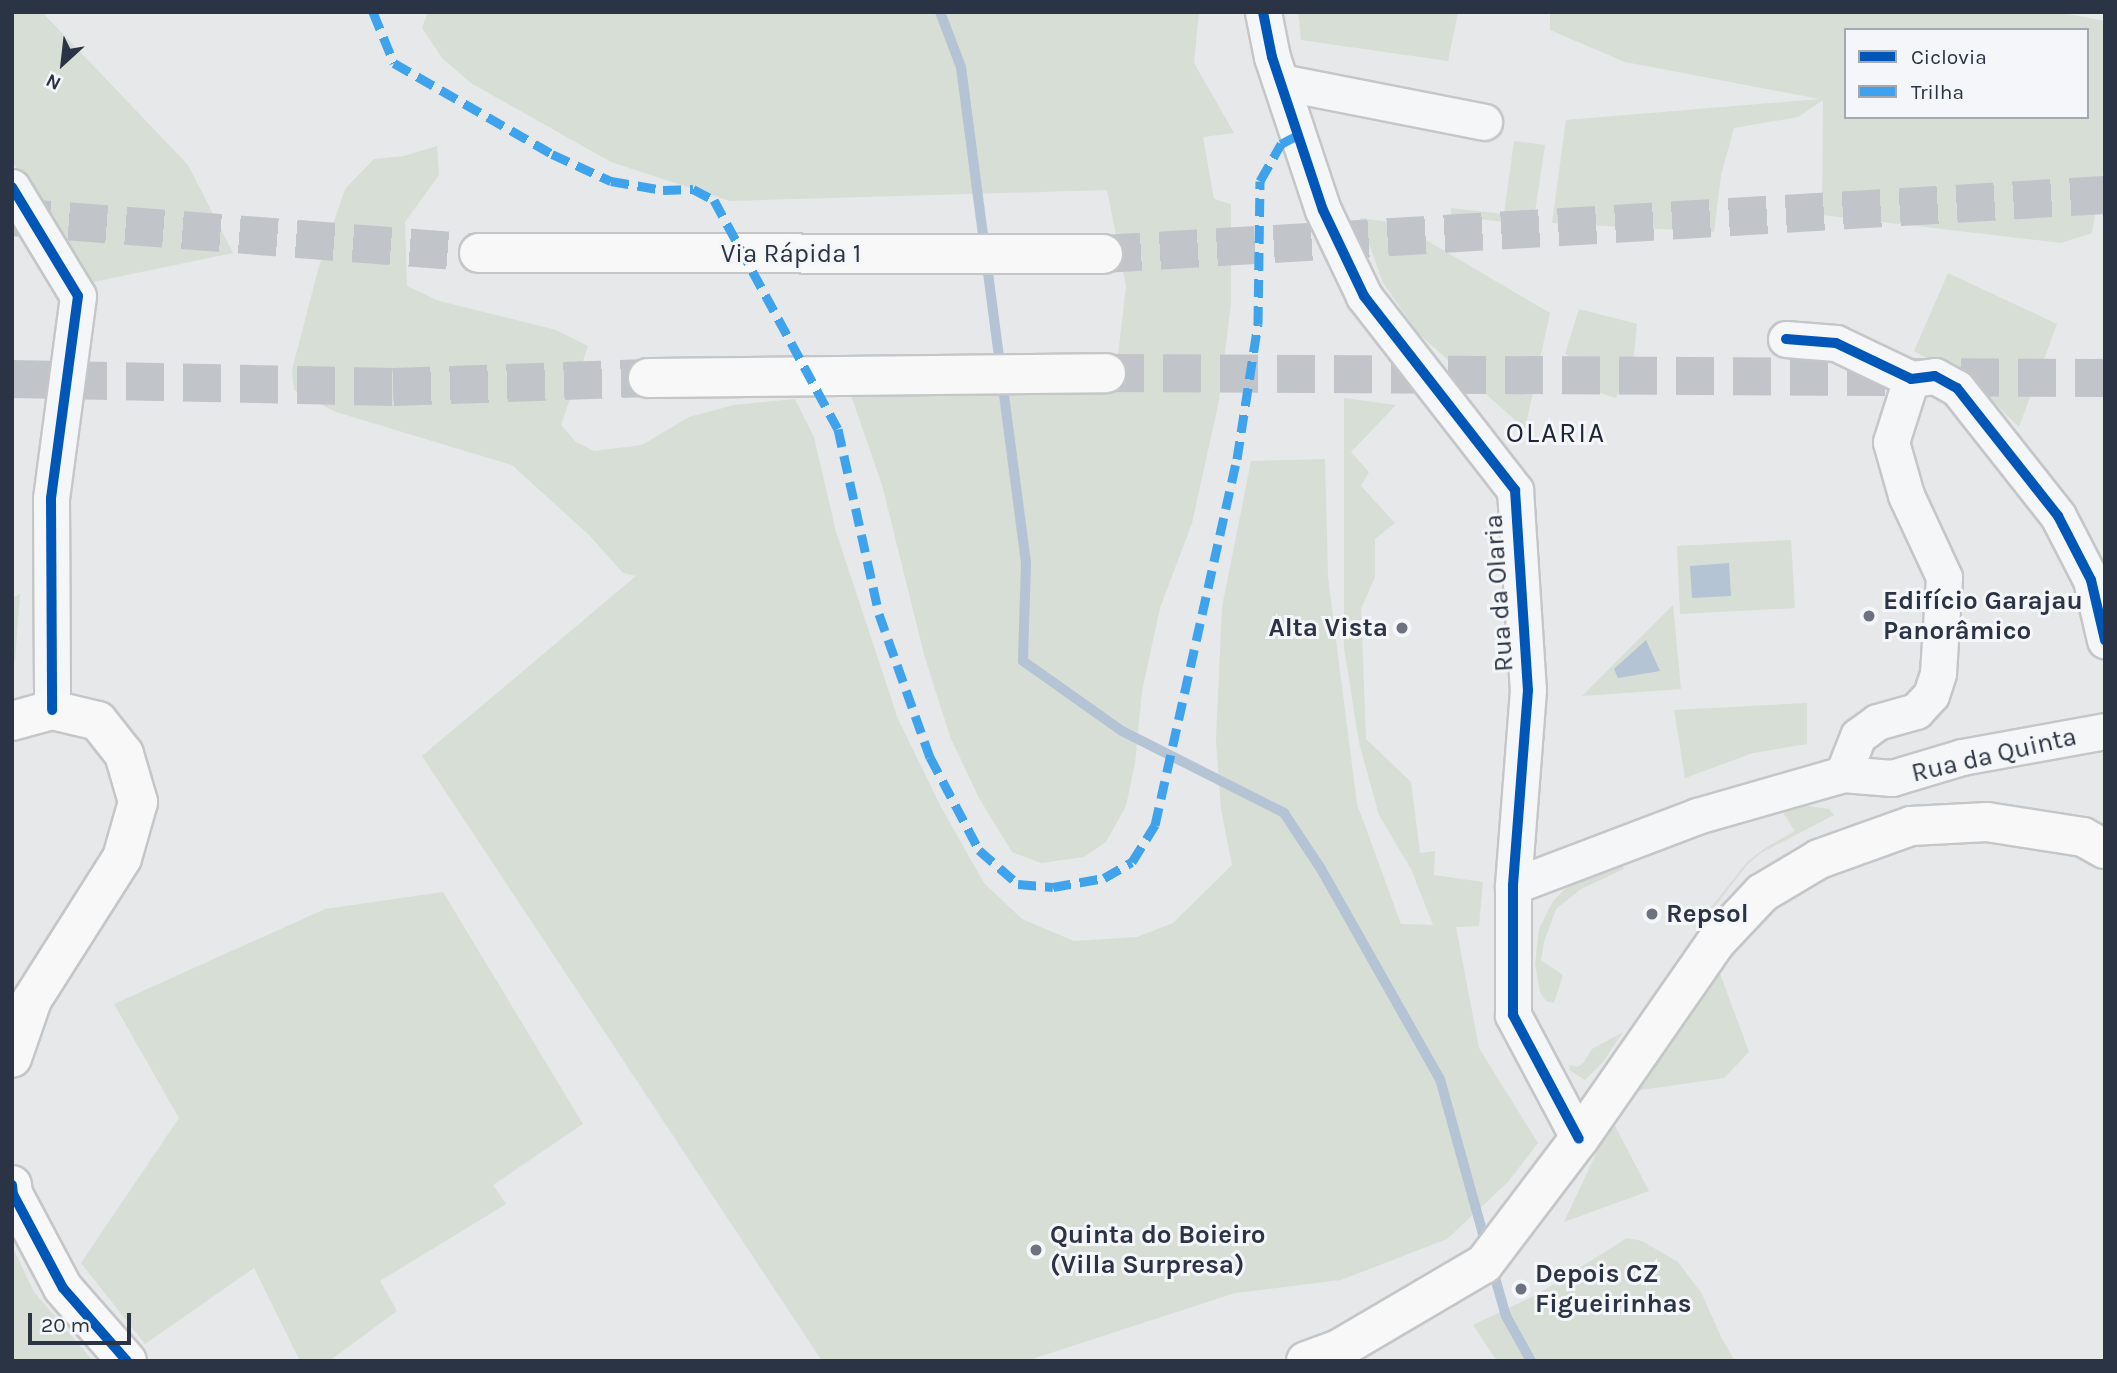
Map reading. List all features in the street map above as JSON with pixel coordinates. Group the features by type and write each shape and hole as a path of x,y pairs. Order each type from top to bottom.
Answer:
{"main road":[{"name":"Via Rápida 1","path":"479,253 1103,254"},
{"path":"648,378 1106,373"},
{"path":"12,721 52,710 98,721 124,754 138,802 122,858 32,1000 12,1058"},
{"path":"1306,1361 1339,1349 1484,1264 1579,1139 1716,942 1762,893 1819,859 1911,826 1987,822 2083,837 2105,849"},
{"path":"12,1185 13,1195 63,1288 127,1361"}],"street":[{"name":"Rua da Olaria","path":"1262,12 1281,82 1323,210 1364,296 1515,490 1528,690 1513,886 1513,1015 1579,1139"},
{"path":"1281,82 1484,122"},
{"path":"12,187 78,296 51,498 52,710"},
{"path":"1786,339 1836,343 1911,379 1935,376 1957,388 2058,516 2091,580 2105,640"},
{"path":"1843,774 1858,736 1877,722 1916,711 1931,695 1938,673 1944,577 1906,495 1891,442 1911,379"},
{"name":"Rua da Quinta","path":"1911,826 1892,778 1962,757 2105,731"},
{"path":"1513,886 1697,816 1843,774 1892,778"}],"shaded area":[{"path":"12,12 42,12 188,165 233,253 88,283 12,161"},
{"path":"428,12 1199,12 1194,63 1234,133 1203,137 1214,199 1231,204 1231,303 1219,401 1192,523 1160,608 1142,691 1135,763 1126,806 1106,842 1084,857 1041,863 1012,852 979,798 951,739 925,658 882,485 851,395 1114,389 1126,286 1107,190 730,201 611,162 471,83 443,59 422,28"},
{"path":"1298,12 1458,12 1448,61 1301,40"},
{"path":"1550,12 2057,12 2105,21 2105,158 2092,233 2061,243 1822,215 1823,100 1798,117 1734,128 1721,175 1714,232 1552,223 1566,120 1820,99 1625,62 1550,30"},
{"path":"1514,141 1545,145 1533,225 1451,216 1451,208 1504,214"},
{"path":"437,146 439,175 405,222 407,286 439,301 556,330 588,346 561,425 576,442 594,451 642,445 689,417 734,405 795,399 814,437 836,532 898,719 941,807 984,883 1022,919 1074,941 1137,937 1173,923 1232,865 1221,809 1216,740 1222,607 1251,461 1325,459 1328,577 1357,804 1401,924 1433,925 1411,869 1379,815 1359,743 1344,647 1344,398 1396,405 1351,452 1369,472 1361,486 1395,523 1375,539 1375,577 1361,609 1366,739 1411,782 1420,853 1435,851 1434,875 1483,882 1479,926 1456,927 1479,1048 1538,1143 1508,1182 1447,1239 1341,1280 1235,1293 1026,1361 822,1361 422,756 636,576 623,573 589,535 512,465 336,412 294,390 292,370 318,270 345,189 374,159 404,156"},
{"path":"1360,218 1397,223 1550,313 1525,429 1418,333 1383,283"},
{"path":"1948,273 2057,324 2019,427 1977,386 1914,351"},
{"path":"1579,309 1637,324 1633,365 1616,398 1579,386 1589,367 1565,354"},
{"path":"1791,540 1795,608 1680,614 1677,546"},
{"path":"20,594 15,660 12,662 12,598"},
{"path":"1673,605 1681,689 1582,696"},
{"path":"1807,703 1807,744 1753,753 1685,778 1674,710"},
{"path":"1808,806 1829,809 1834,815 1761,853 1747,865 1703,922 1701,920 1747,862 1795,831 1782,811"},
{"path":"1620,858 1624,869 1581,889 1556,909 1544,942 1541,960 1563,975 1554,1003 1546,1001 1540,992 1535,964 1539,929 1553,901 1578,876"},
{"path":"443,892 583,1124 493,1185 506,1204 380,1281 397,1311 329,1361 300,1361 254,1268 145,1344 81,1263 179,1118 114,1004 325,909"},
{"path":"1711,949 1749,1052 1724,1078 1620,1093"},
{"path":"1623,1032 1603,1062 1585,1080 1569,1070 1570,1065 1578,1067 1584,1062 1592,1049"},
{"path":"1612,1120 1649,1191 1564,1222"},
{"path":"1627,1238 1642,1241 1678,1262 1702,1294 1735,1361 1497,1361 1473,1325 1538,1294"},
{"path":"12,1246 34,1292 93,1361 12,1361"}],"water":[{"path":"1729,563 1731,596 1692,598 1690,566"},
{"path":"1646,640 1660,671 1618,678 1614,669"}],"waterway":[{"path":"940,12 961,67 1026,563 1023,661 1122,731 1284,813 1321,869 1440,1079 1486,1245"},
{"path":"1492,1267 1506,1316 1531,1361"}],"tunnel":[{"path":"1103,254 2105,195"},
{"path":"12,217 479,253"},
{"path":"1106,373 2105,378"},
{"path":"12,379 393,387 648,378"}],"marked path":[{"path":"373,12 394,63 552,154 611,181 663,190 693,189 714,200 838,429 879,614 930,757 979,850 1018,884 1053,887 1104,878 1132,862 1155,825 1237,459 1258,324 1260,181 1281,144 1298,135"}],"cycle path":[{"path":"1263,12 1272,57 1323,210 1364,296 1515,490 1528,690 1513,886 1513,1015 1579,1139"},
{"path":"12,187 78,296 51,498 52,710"},
{"path":"1786,339 1836,343 1911,379 1935,376 1957,388 2058,516 2091,580 2105,640"},
{"path":"12,1185 13,1194 63,1288 127,1361"}],"place":[{"name":"Edifício Garajau Panorâmico","path":"1869,616"},
{"name":"Alta Vista","path":"1402,628"},
{"name":"Repsol","path":"1652,914"},
{"name":"Quinta do Boieiro (Villa Surpresa)","path":"1036,1250"},
{"name":"Depois CZ Figueirinhas","path":"1521,1289"}],"district":[{"name":"OLARIA","path":"1556,433"}]}
